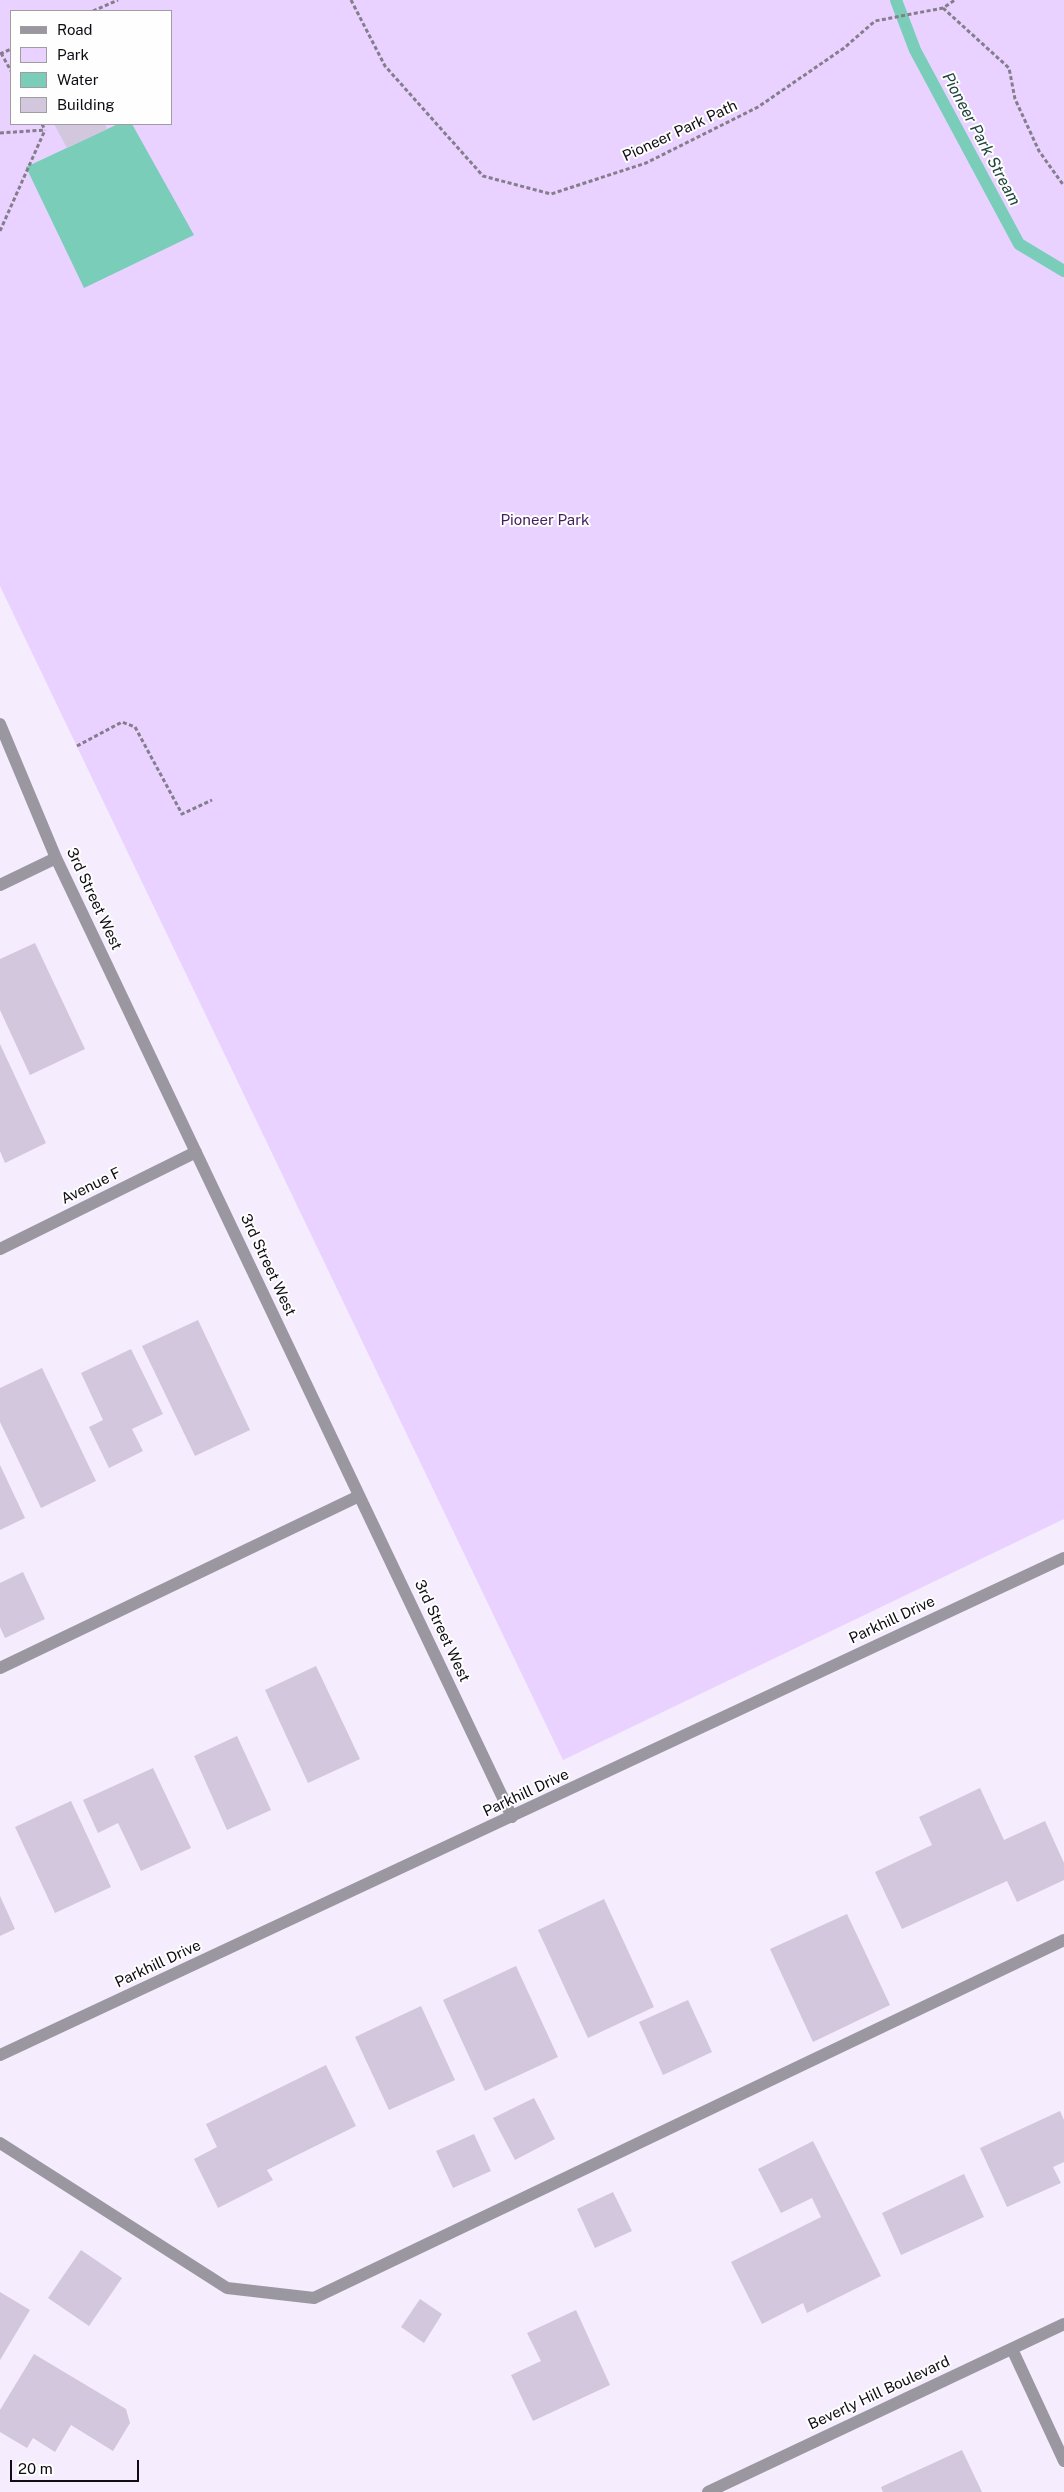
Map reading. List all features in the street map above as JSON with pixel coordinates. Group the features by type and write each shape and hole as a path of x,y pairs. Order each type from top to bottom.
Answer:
{"street":[{"name":"3rd Street West","path":"0,724 56,858 512,1817"},
{"path":"0,885 56,858"},
{"name":"Avenue F","path":"0,1249 196,1152"},
{"path":"0,1668 359,1496"},
{"name":"Parkhill Drive","path":"0,2055 1064,1558"},
{"path":"0,2143 227,2288 314,2298 1064,1940"},
{"name":"Beverly Hill Boulevard","path":"708,2492 1064,2324"},
{"path":"1012,2349 1064,2461"}],"path":[{"path":"95,10 118,0"},
{"name":"Pioneer Park Path","path":"351,0 385,66 483,176 550,194 646,163 758,107 844,48 875,21 943,8"},
{"path":"954,0 943,8 1009,68 1015,100 1039,151 1064,186"},
{"path":"1,54 10,68"},
{"path":"42,125 45,130"},
{"path":"0,133 45,130"},
{"path":"0,232 45,130"},
{"path":"77,746 122,722 135,727 182,814 212,800"}],"green space":[{"name":"Pioneer Park","path":"0,0 1064,0 1064,1519 563,1760 0,586"}],"water":[{"path":"116,125 133,125 194,235 84,288 26,167"}],"building":[{"path":"55,125 105,125 107,129 67,148"},
{"path":"35,943 85,1049 30,1075 0,1010 0,959"},
{"path":"0,1044 46,1143 5,1163 0,1151"},
{"path":"198,1320 250,1430 195,1456 142,1346"},
{"path":"131,1349 163,1414 132,1429 143,1451 109,1468 89,1427 103,1420 81,1373"},
{"path":"42,1368 96,1481 41,1508 0,1422 0,1388"},
{"path":"0,1465 25,1518 0,1530"},
{"path":"23,1572 45,1619 5,1638 0,1627 0,1583"},
{"path":"316,1666 360,1759 308,1783 265,1690"},
{"path":"237,1736 271,1810 227,1830 194,1756"},
{"path":"153,1768 191,1848 141,1871 118,1823 98,1833 83,1800"},
{"path":"980,1788 1004,1840 1045,1821 1064,1863 1064,1880 1017,1902 1007,1881 902,1929 875,1872 932,1845 919,1817"},
{"path":"71,1801 111,1887 55,1913 15,1827"},
{"path":"0,1896 15,1929 0,1936"},
{"path":"604,1899 654,2007 588,2038 538,1930"},
{"path":"847,1914 890,2005 813,2042 770,1949"},
{"path":"516,1966 558,2057 485,2091 443,2000"},
{"path":"688,2000 712,2052 663,2075 639,2022"},
{"path":"421,2006 455,2080 389,2110 355,2037"},
{"path":"326,2065 356,2126 267,2170 273,2180 218,2208 194,2159 217,2147 206,2124"},
{"path":"534,2098 555,2139 515,2160 493,2118"},
{"path":"1060,2111 1064,2120 1064,2162 1053,2167 1061,2183 1007,2207 980,2148"},
{"path":"474,2134 491,2171 453,2188 436,2151"},
{"path":"813,2141 881,2276 807,2313 803,2303 762,2324 731,2262 821,2217 812,2198 781,2213 758,2169"},
{"path":"964,2174 984,2217 901,2255 882,2213"},
{"path":"613,2192 632,2231 595,2248 577,2209"},
{"path":"81,2250 122,2278 89,2326 48,2298"},
{"path":"0,2292 30,2310 0,2360"},
{"path":"420,2299 442,2314 424,2343 401,2327"},
{"path":"576,2310 610,2385 533,2421 511,2375 541,2361 527,2333"},
{"path":"34,2354 126,2409 130,2423 113,2451 71,2425 55,2452 33,2438 27,2448 0,2432 0,2410"},
{"path":"962,2450 982,2492 883,2492 881,2487"}],"waterway":[{"name":"Pioneer Park Stream","path":"896,0 915,50 1019,244 1064,271"}]}
